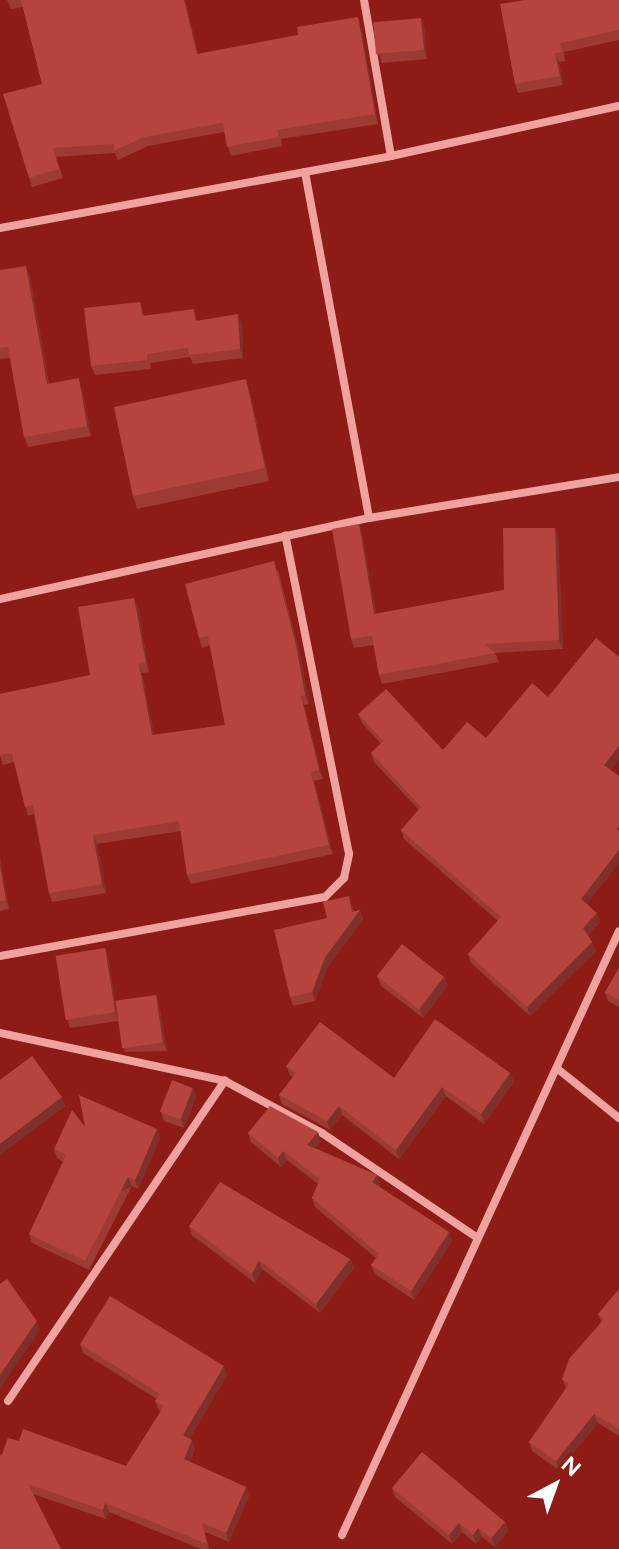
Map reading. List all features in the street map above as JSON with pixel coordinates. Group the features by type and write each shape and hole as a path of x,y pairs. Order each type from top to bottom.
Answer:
{"street":[{"path":"364,0 391,156"},
{"path":"0,228 391,156 619,106"},
{"path":"305,172 369,518"},
{"path":"0,599 369,518 619,477"},
{"path":"0,956 325,897 344,878 349,854 285,535"},
{"path":"342,1535 476,1237 559,1070 619,931"},
{"path":"0,1033 225,1081 322,1133 476,1237"},
{"path":"559,1070 619,1118"},
{"path":"8,1401 225,1081"}],"building":[{"path":"21,0 184,0 197,54 298,35 297,27 358,17 375,114 277,130 279,137 227,147 223,123 144,137 114,151 114,144 53,148 59,169 29,178 3,94 42,84"},
{"path":"525,0 619,0 619,30 560,43 562,52 555,53 560,76 515,84 500,4"},
{"path":"421,18 424,50 376,54 373,22"},
{"path":"26,266 47,384 79,378 87,426 24,437 8,347 0,348 0,270"},
{"path":"140,302 142,316 194,309 196,321 238,314 240,349 189,355 188,348 147,354 147,360 91,366 84,308"},
{"path":"246,379 265,468 133,496 114,407"},
{"path":"359,524 374,614 504,590 503,528 555,528 559,640 485,644 495,653 379,675 372,636 351,639 332,529"},
{"path":"274,561 296,645 305,695 301,696 319,770 311,772 329,845 187,875 179,821 93,835 102,884 49,893 33,805 25,807 12,753 0,755 0,694 90,675 78,607 134,598 146,663 139,664 152,735 225,725 208,636 199,638 185,584"},
{"path":"596,638 619,657 619,746 604,765 619,776 619,850 581,899 597,913 583,928 592,942 527,1007 468,954 501,917 401,830 421,807 371,753 383,741 358,714 386,689 443,750 467,722 486,738 532,683 548,697"},
{"path":"0,867 6,900 0,901"},
{"path":"349,896 352,912 360,910 324,959 312,992 290,997 274,930 327,918 323,902"},
{"path":"402,944 444,977 419,1009 377,976"},
{"path":"105,948 115,1012 66,1020 56,956"},
{"path":"619,968 619,1000 605,992"},
{"path":"156,995 163,1043 122,1048 115,1001"},
{"path":"435,1019 510,1073 481,1114 442,1087 396,1150 339,1106 327,1121 279,1095 296,1073 286,1066 320,1022 394,1078"},
{"path":"32,1056 62,1097 0,1144 0,1080"},
{"path":"172,1080 193,1088 180,1120 160,1112"},
{"path":"79,1095 157,1129 135,1180 128,1177 85,1261 29,1234 66,1155 54,1149 72,1110 85,1127"},
{"path":"270,1106 318,1132 307,1145 377,1175 372,1182 449,1232 411,1291 371,1265 379,1254 312,1198 320,1179 283,1151 278,1158 248,1133"},
{"path":"220,1182 350,1259 316,1304 259,1260 252,1274 189,1226"},
{"path":"7,1279 37,1321 0,1375 0,1284"},
{"path":"619,1289 619,1429 594,1414 556,1461 529,1442 569,1384 562,1379 569,1359 604,1319 598,1314"},
{"path":"110,1296 224,1366 183,1435 192,1440 184,1459 246,1487 226,1533 202,1523 207,1544 105,1503 103,1510 28,1484 61,1549 0,1549 0,1455 8,1438 19,1441 23,1429 126,1466 164,1406 155,1401 160,1394 80,1344"},
{"path":"422,1452 505,1522 491,1538 478,1528 473,1535 459,1523 449,1535 392,1488"}]}
